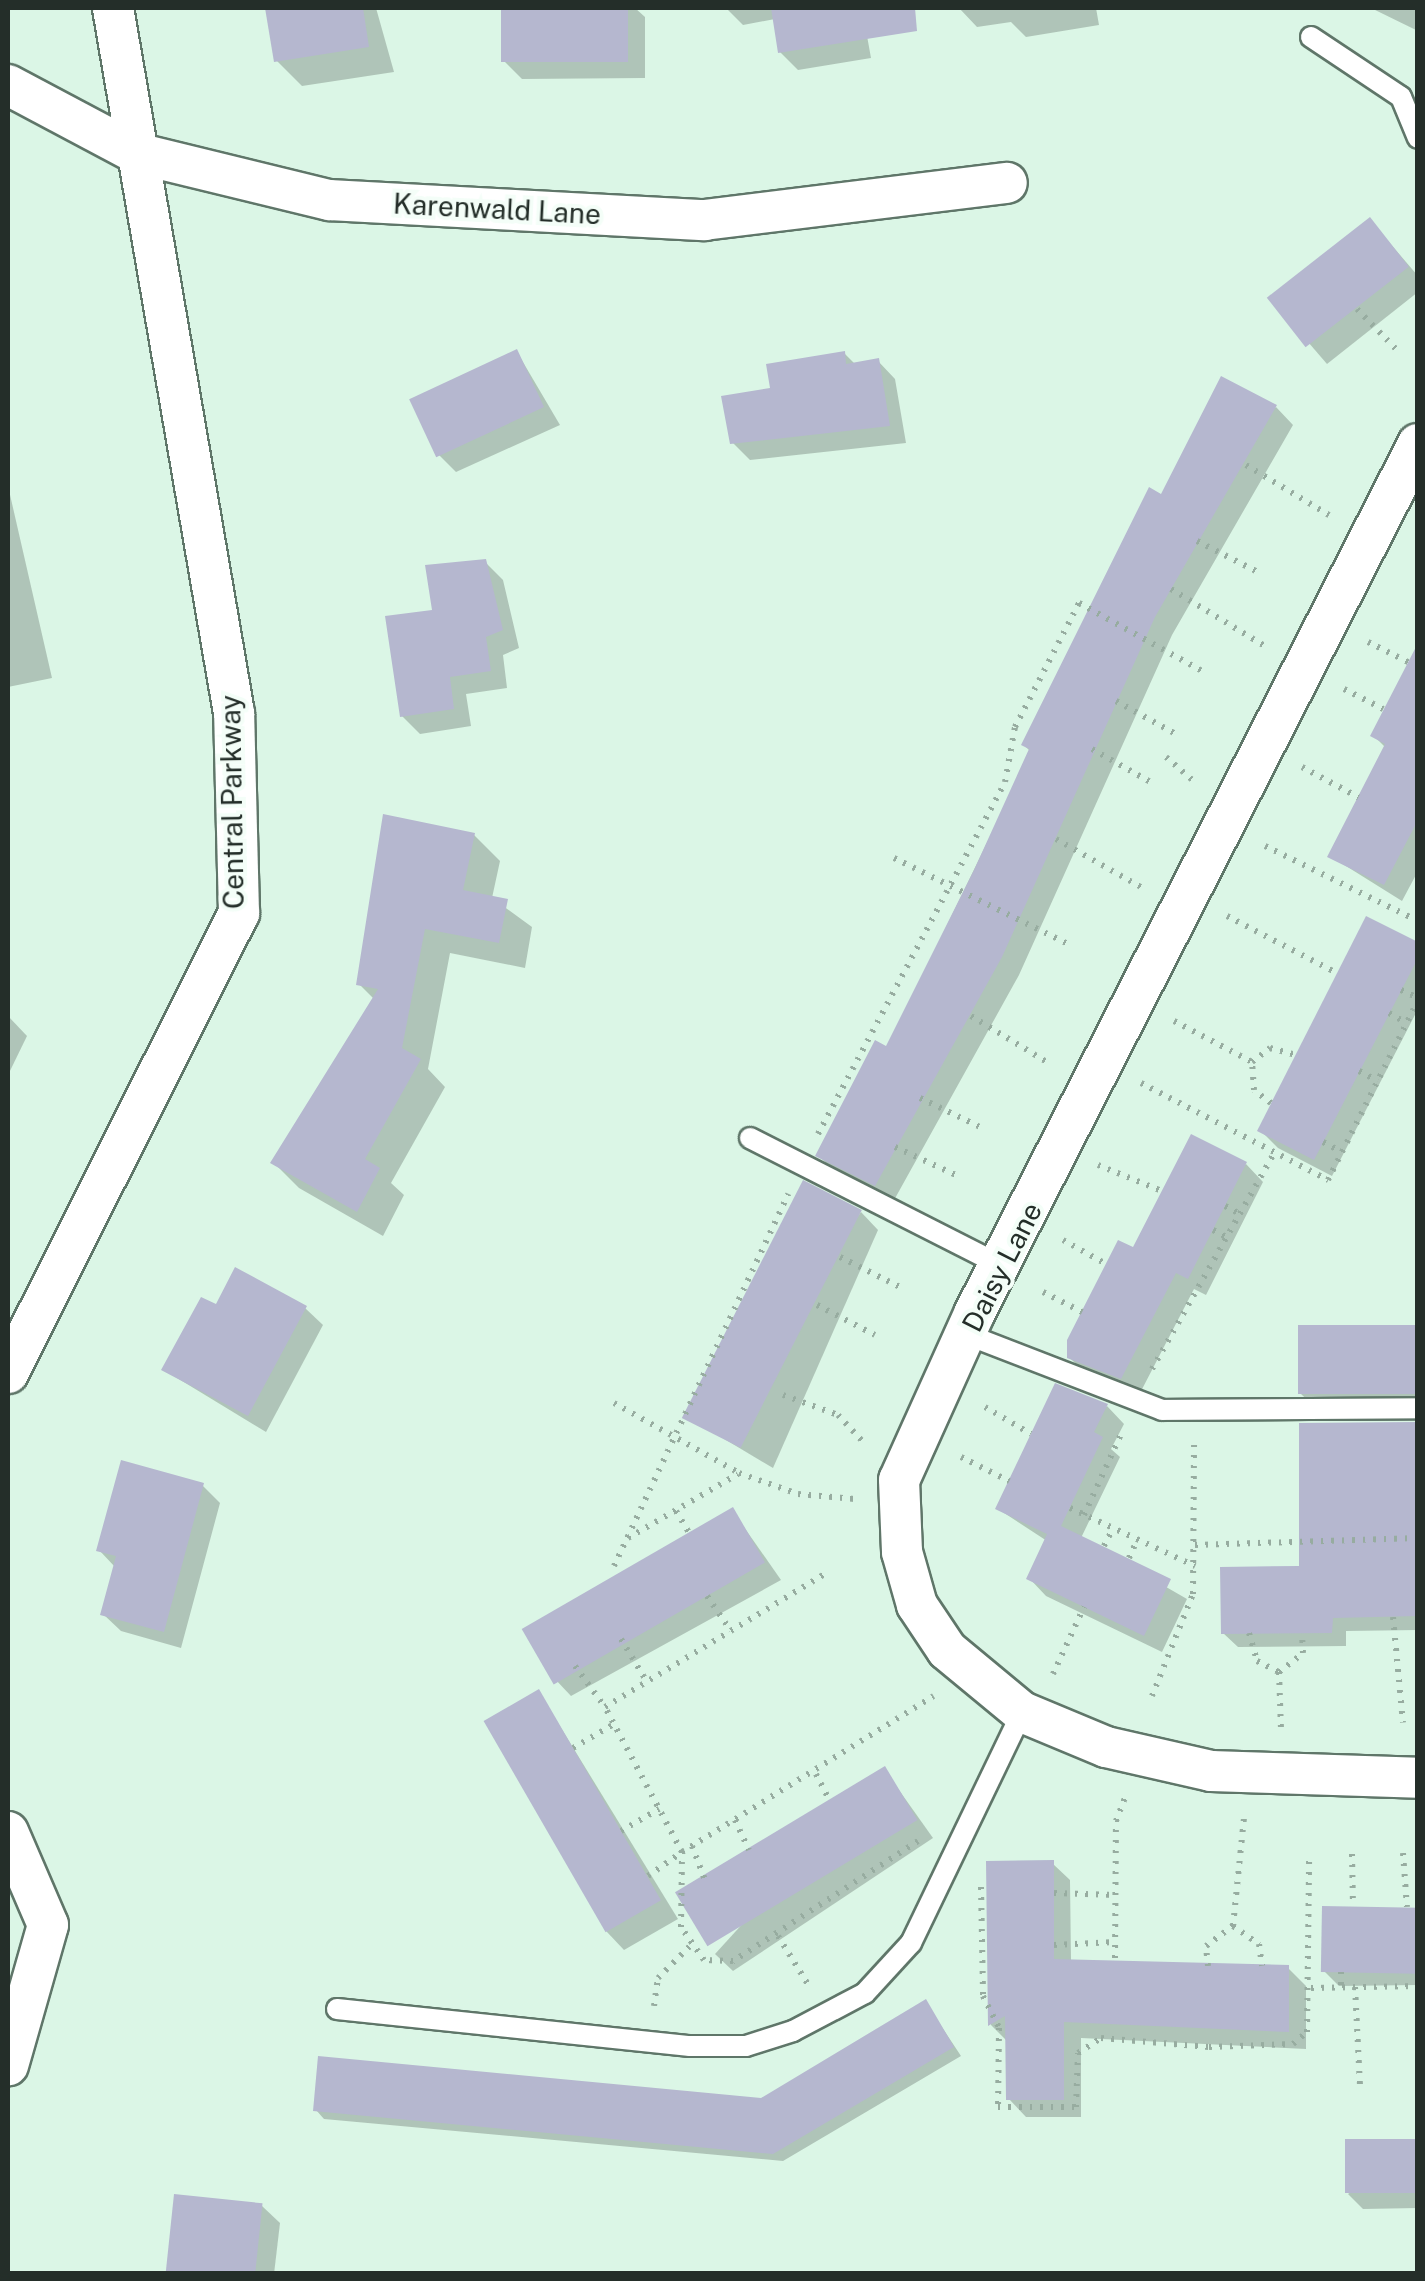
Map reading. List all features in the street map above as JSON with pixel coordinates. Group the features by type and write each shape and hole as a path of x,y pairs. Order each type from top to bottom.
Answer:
{"street":[{"name":"Central Parkway","path":"8,1373 240,913 234,713 113,8"},
{"name":"Karenwald Lane","path":"8,85 136,153 329,200 704,220 1007,183"},
{"name":"Daisy Lane","path":"1418,444 1356,557 1294,688 1002,1266 900,1492 902,1552 917,1605 978,1680 1027,1714 1168,1762 1271,1774 1418,1778"},
{"path":"8,1832 48,1926 8,2065"}],"lane":[{"path":"1312,37 1401,96 1418,138"},
{"path":"750,1138 1002,1266"},
{"path":"968,1335 1136,1403 1192,1410 1418,1408"},
{"path":"337,2009 650,2044 746,2046 827,2015 887,1976 1027,1714"}],"path":[{"path":"1357,309 1397,350"},
{"path":"1246,465 1320,502 1356,557"},
{"path":"1197,541 1256,572"},
{"path":"1172,589 1254,633 1294,688"},
{"path":"614,1566 804,1165 1004,782 1014,727 1079,603 1206,673"},
{"path":"1366,641 1408,662"},
{"path":"1342,688 1383,709"},
{"path":"1116,701 1176,734"},
{"path":"1264,746 1358,797"},
{"path":"1092,750 1152,783"},
{"path":"1225,824 1418,921"},
{"path":"1056,838 1132,874 1180,913 1337,974"},
{"path":"894,858 1072,946"},
{"path":"1104,1064 1328,1180 1418,999 1402,990"},
{"path":"1136,1001 1252,1062"},
{"path":"1389,1013 1406,1022"},
{"path":"971,1016 1043,1054 1081,1108"},
{"path":"1252,1062 1270,1048 1296,1054"},
{"path":"1252,1062 1254,1090 1271,1103"},
{"path":"1359,1071 1378,1080"},
{"path":"920,1098 980,1127"},
{"path":"1324,1142 1342,1152"},
{"path":"1061,1147 1162,1191"},
{"path":"895,1148 956,1174"},
{"path":"1084,1515 1176,1317 1230,1239 1275,1152"},
{"path":"1225,1206 1242,1216"},
{"path":"1213,1230 1230,1239"},
{"path":"840,1257 900,1286"},
{"path":"1043,1292 1082,1312"},
{"path":"818,1305 875,1335"},
{"path":"783,1395 838,1415 900,1492"},
{"path":"614,1403 673,1440 739,1473 798,1494 900,1492"},
{"path":"986,1407 1032,1434"},
{"path":"1152,1696 1193,1594 1192,1410"},
{"path":"961,1456 1009,1481"},
{"path":"627,1539 739,1473"},
{"path":"1070,1508 1194,1566"},
{"path":"676,1510 689,1533"},
{"path":"1104,1546 1113,1528"},
{"path":"1195,1545 1418,1538"},
{"path":"1129,1558 1137,1540"},
{"path":"606,1708 825,1574"},
{"path":"707,1596 731,1631"},
{"path":"1027,1714 1084,1607"},
{"path":"1393,1617 1403,1724"},
{"path":"1249,1634 1258,1661 1279,1672 1297,1664 1302,1633"},
{"path":"621,1640 647,1682"},
{"path":"575,1666 606,1708 682,1852 675,1901 690,1946 720,1964 778,1936 931,1833 956,1849 981,1877 998,2107 1076,2107 1078,2054 1101,2038 1293,2044 1313,2017 1309,1856"},
{"path":"648,1876 928,1699 978,1680"},
{"path":"573,1748 614,1724"},
{"path":"1115,1958 1116,1821 1125,1797 1168,1762"},
{"path":"816,1773 829,1799"},
{"path":"1233,1926 1238,1828 1271,1774"},
{"path":"621,1831 660,1809"},
{"path":"736,1820 749,1850"},
{"path":"692,1846 706,1882"},
{"path":"1403,1853 1406,1907"},
{"path":"1352,1854 1353,1906"},
{"path":"1054,1893 1116,1894"},
{"path":"1208,1966 1206,1946 1233,1926"},
{"path":"1233,1926 1259,1944 1262,1966"},
{"path":"778,1936 827,2015"},
{"path":"1054,1945 1115,1942"},
{"path":"650,2044 658,1978 690,1946"},
{"path":"1341,1972 1341,1986"},
{"path":"1312,1988 1418,1986"},
{"path":"1355,1987 1360,2086"}],"building":[{"path":"265,8 363,8 369,47 274,62"},
{"path":"501,8 628,8 628,62 501,62"},
{"path":"771,8 915,8 917,31 778,53"},
{"path":"1370,217 1409,267 1306,347 1267,298"},
{"path":"517,349 544,407 436,457 409,399"},
{"path":"845,351 846,364 879,358 890,426 730,444 721,396 770,388 766,364"},
{"path":"1221,376 1277,405 1155,617 1002,957 875,1186 815,1156 875,1040 886,1046 974,870 1029,749 1021,745 1149,487 1161,494"},
{"path":"486,559 503,630 486,637 491,671 450,677 454,709 400,717 385,616 432,610 425,565"},
{"path":"1418,643 1418,820 1384,885 1327,857 1385,744 1370,736"},
{"path":"383,814 475,833 463,890 508,899 499,943 425,929 402,1048 421,1059 365,1159 380,1168 357,1212 270,1163 378,989 356,985"},
{"path":"1366,916 1418,942 1418,958 1314,1160 1257,1131"},
{"path":"1191,1134 1247,1162 1188,1279 1176,1273 1121,1379 1067,1358 1067,1340 1118,1240 1133,1247"},
{"path":"803,1180 862,1210 741,1448 682,1418"},
{"path":"235,1267 307,1306 248,1416 161,1370 201,1297 216,1304"},
{"path":"1298,1325 1418,1325 1418,1394 1298,1394"},
{"path":"1055,1383 1108,1404 1094,1432 1103,1437 1061,1526 1171,1579 1144,1636 1026,1579 1047,1534 995,1509"},
{"path":"1418,1422 1418,1616 1333,1618 1332,1633 1221,1634 1220,1567 1299,1566 1299,1423"},
{"path":"121,1460 204,1483 164,1632 100,1615 116,1556 96,1551"},
{"path":"733,1507 765,1562 554,1684 522,1629"},
{"path":"539,1689 661,1900 606,1932 484,1721"},
{"path":"885,1766 917,1820 707,1946 675,1892"},
{"path":"1054,1860 1054,1959 1289,1965 1289,2032 1064,2022 1064,2100 1006,2100 1005,2016 988,2026 986,1861"},
{"path":"1322,1906 1418,1908 1417,1974 1321,1972"},
{"path":"926,1999 954,2047 773,2154 313,2111 318,2056 761,2098"},
{"path":"1345,2139 1418,2139 1418,2193 1345,2193"},
{"path":"174,2194 263,2203 255,2274 166,2274"}]}
